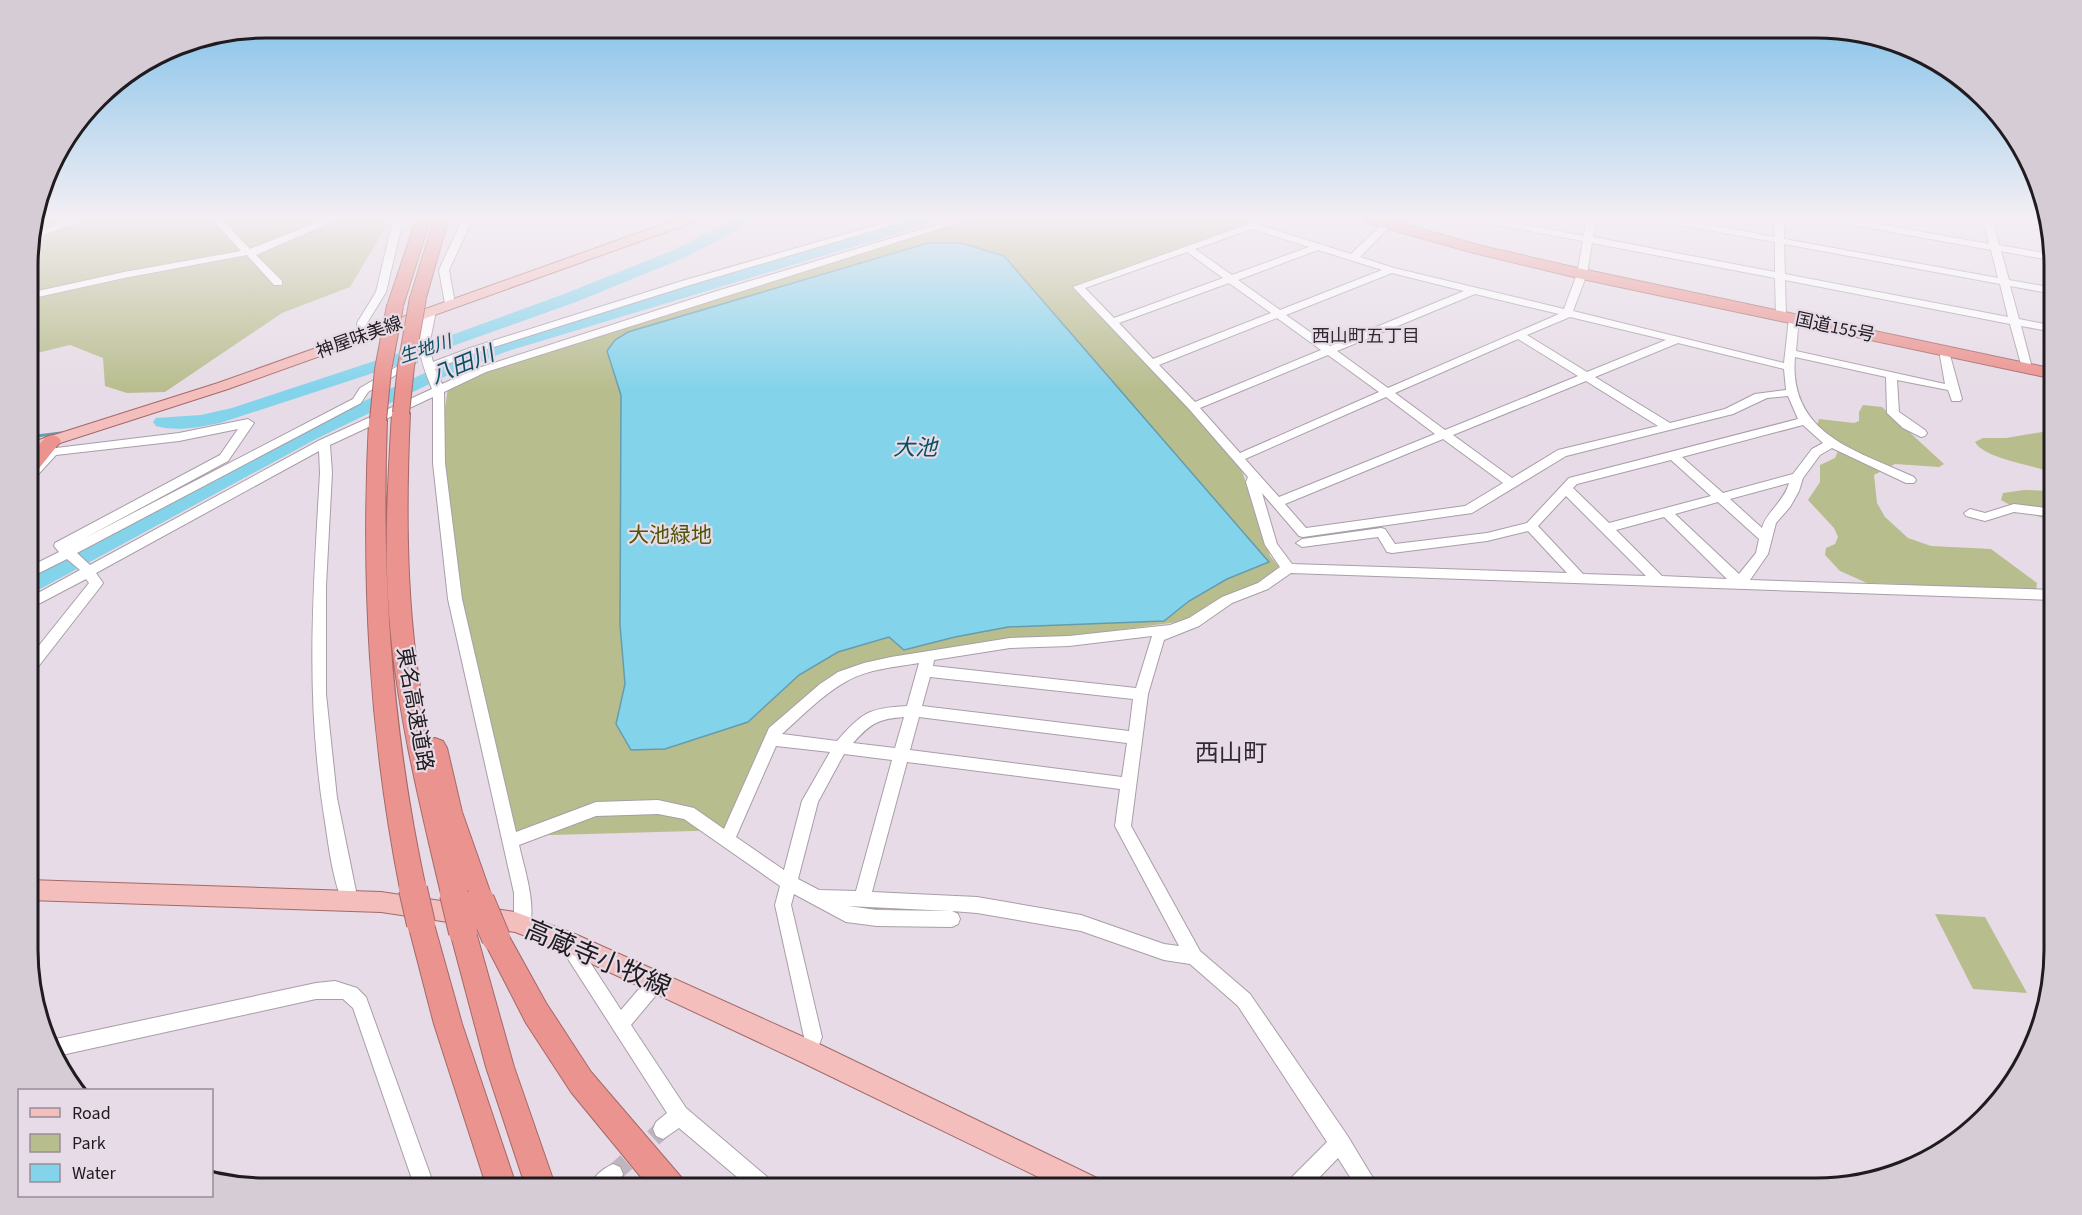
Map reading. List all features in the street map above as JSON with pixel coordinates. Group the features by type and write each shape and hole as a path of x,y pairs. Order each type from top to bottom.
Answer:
{"highway":[{"name":"東名高速道路","path":"405,277 395,306 383,370 373,494 377,645 385,725 405,856 432,970 457,1058 499,1178"},
{"name":"東名高速道路","path":"424,277 418,298 406,366 401,413 397,489 398,580 402,640 413,716 463,932 500,1067 538,1178"},
{"name":"国道155号","path":"1595,277 2044,372"},
{"path":"38,457 52,441"},
{"path":"398,580 450,812 480,900 496,938 536,1013 581,1082 662,1178"}],"main road":[{"name":"神屋味美線","path":"38,445 224,386 527,277"},
{"name":"高蔵寺小牧線","path":"38,892 381,902 522,925 567,941 808,1052 1068,1178"}],"street":[{"path":"38,294 115,277"},
{"path":"271,277 278,284"},
{"path":"363,335 362,323 381,292 385,277"},
{"path":"445,277 450,304"},
{"path":"38,568 250,455 357,401 364,390 428,362 474,350 708,277"},
{"path":"38,599 324,443 363,423 439,392 482,370 533,352 778,277"},
{"path":"1108,277 1078,287 1153,363 1303,533 1468,510 1562,453 1729,412 1749,400 1770,392 1792,393"},
{"path":"1227,277 1511,483"},
{"path":"1113,322 1236,277"},
{"path":"1153,363 1374,277"},
{"path":"1417,277 1789,367"},
{"path":"1238,458 1567,314 1581,277"},
{"path":"1780,277 1788,317 1792,393 1805,422 1829,442 1910,480"},
{"path":"1784,277 2044,326"},
{"path":"1975,277 2044,289"},
{"path":"2002,277 2027,368"},
{"path":"1193,407 1473,291"},
{"path":"431,310 424,346 439,392 439,463 455,599 522,893 522,925"},
{"path":"1519,335 1668,427"},
{"path":"1276,503 1676,340"},
{"path":"1944,350 1956,399"},
{"path":"1791,353 1945,387 1953,386"},
{"path":"1891,375 1893,412 1907,425 1921,433"},
{"path":"1302,543 1381,532 1392,549 1487,537 1531,526 1573,481 1805,422"},
{"path":"38,467 52,452 207,432 248,423 224,458 60,546 88,571 96,583 38,657"},
{"path":"1740,584 1762,554 1770,522 1784,507 1793,491 1797,477 1816,452 1826,448 1829,442"},
{"path":"324,443 328,466 322,518 318,628 320,742 343,875 350,901"},
{"path":"1673,455 1765,537"},
{"path":"1254,477 1252,482 1271,545 1288,568"},
{"path":"1607,528 1719,496 1797,477"},
{"path":"1566,488 1657,579"},
{"path":"1970,513 1985,517 2014,508 2044,512"},
{"path":"1665,512 1740,584"},
{"path":"1531,526 1578,577"},
{"path":"1363,1178 1244,1000 1194,957 1123,826 1141,694 1158,637 1194,622 1227,600 1263,586 1288,568 1657,579 2044,595"},
{"path":"728,840 774,732 825,688 843,676 864,668 926,664 1010,643 1069,641 1147,630 1173,629"},
{"path":"926,664 1141,694"},
{"path":"862,898 926,664"},
{"path":"808,1052 813,1037 783,906 810,801 840,748 864,721 885,713 914,711 1136,738"},
{"path":"771,739 1129,784"},
{"path":"510,841 596,809 658,807 688,813 788,882 846,914 877,918 952,919"},
{"path":"817,897 845,901 862,898 977,905 1081,923 1164,952 1194,957"},
{"path":"567,941 679,1115 753,1178"},
{"path":"621,1024 656,982"},
{"path":"60,1047 316,991 339,988 353,992 360,1003 421,1178"},
{"path":"663,1129 679,1115"},
{"path":"1305,1178 1340,1142"},
{"path":"609,1178 613,1174"}],"green space":[{"path":"38,277 356,277 350,287 282,313 165,392 127,393 105,386 103,358 70,345 38,353"},
{"name":"大池","path":"788,277 1101,277 1074,286 1186,404 1241,468 1270,556 1281,569 1192,620 869,664 790,712 728,830 516,836 460,597 444,462 443,421 448,388 483,372"},
{"path":"1863,405 1882,407 1944,464 1939,467 1895,464 1874,475 1877,503 1885,517 1908,538 1931,546 1991,549 2037,583 2036,590 1962,590 1867,583 1840,571 1825,555 1826,548 1835,544 1838,537 1834,528 1808,500 1820,482 1820,465 1835,458 1841,444 1817,425 1819,419 1854,423 1859,421 1859,412"},
{"path":"2044,432 2044,470 1989,453 1975,442 1983,438 2006,438"},
{"path":"2024,490 2044,491 2044,518 2023,512 2001,500 2003,493"},
{"path":"1935,914 1985,917 2027,993 1973,989"}],"water":[{"name":"大池","path":"814,277 1022,277 1269,562 1227,579 1189,601 1164,621 1008,627 904,650 889,637 838,652 799,675 748,722 665,749 631,750 616,724 625,684 620,625 621,395 607,351 615,340 628,332"}],"waterway":[{"name":"生地川","path":"163,422 201,421 239,412 506,322 624,277"},
{"name":"八田川","path":"38,582 309,435 442,371 499,348 737,277"},
{"name":"生地川","path":"38,436 61,433"}],"tunnel":[{"path":"613,1174 663,1129"}],"district":[{"name":"西山町五丁目","path":"1366,336"},
{"name":"西山町","path":"1231,753"}],"park label":[{"name":"大池緑地","path":"670,535"}]}
